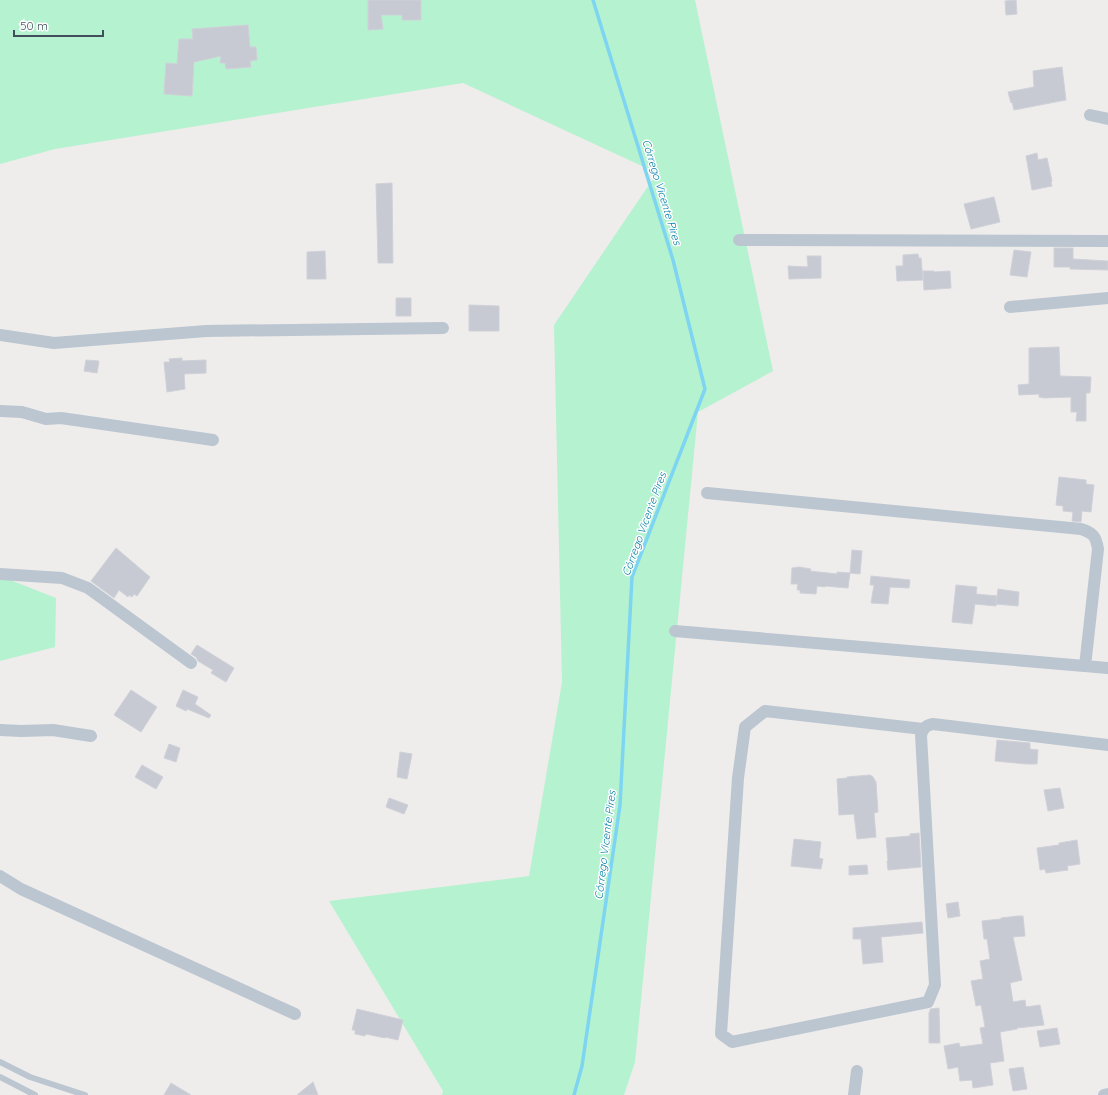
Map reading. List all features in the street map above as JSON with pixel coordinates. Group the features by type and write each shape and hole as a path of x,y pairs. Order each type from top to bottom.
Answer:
{"street":[{"path":"1090,114 1108,119"},
{"path":"739,240 1108,241"},
{"path":"1010,307 1108,298"},
{"path":"0,335 54,343 206,331 443,328"},
{"path":"0,411 22,412 46,419 61,418 213,440"},
{"path":"707,493 1081,529 1090,532 1096,540 1098,549 1085,666"},
{"path":"0,574 62,578 88,588 191,663"},
{"path":"675,631 1108,668"},
{"path":"923,729 765,711 745,727 738,778 721,1034 732,1042 928,1002 935,985 921,735 923,729 927,725 934,724 1108,745"},
{"path":"0,730 53,730 91,736"},
{"path":"0,876 21,889 295,1014"},
{"path":"854,1095 857,1071"},
{"path":"1104,1095 1108,1094"}],"lane":[{"path":"0,1062 30,1077 85,1095"},
{"path":"0,1077 36,1095"}],"green space":[{"path":"0,0 695,0 773,371 698,412 635,1062 624,1095 442,1095 443,1091 329,901 529,876 562,682 554,325 657,173 463,83 55,149 0,164"},
{"path":"0,576 56,598 55,647 0,661"}],"building":[{"path":"368,0 421,0 421,20 402,20 402,15 381,15 383,29 368,30"},
{"path":"1016,0 1017,14 1006,15 1005,1"},
{"path":"248,25 250,47 256,47 257,60 250,61 251,67 226,69 225,63 220,63 221,56 194,62 192,96 164,94 166,63 177,64 179,39 193,39 192,29"},
{"path":"1062,67 1066,100 1014,110 1008,92 1034,87 1033,71"},
{"path":"1037,153 1038,160 1047,158 1052,186 1032,190 1026,156"},
{"path":"392,183 393,263 378,263 376,184"},
{"path":"994,197 1000,222 971,229 964,204"},
{"path":"1054,248 1073,248 1073,259 1108,261 1108,270 1054,267"},
{"path":"1014,250 1031,252 1027,277 1010,275"},
{"path":"325,251 326,279 307,279 307,252"},
{"path":"918,254 919,258 921,258 923,280 897,281 896,266 903,266 903,255"},
{"path":"807,256 821,256 821,278 789,279 788,266 808,267"},
{"path":"923,271 950,271 951,288 924,290"},
{"path":"396,298 411,298 411,316 396,316"},
{"path":"469,305 499,306 499,331 469,331"},
{"path":"1059,347 1060,376 1091,377 1090,393 1086,393 1086,421 1076,421 1077,412 1071,412 1071,397 1044,398 1039,397 1039,394 1019,395 1018,385 1029,384 1029,348"},
{"path":"182,358 182,361 206,360 206,373 184,374 185,389 167,392 164,362 170,362 169,359"},
{"path":"86,360 99,361 97,373 84,371"},
{"path":"1059,477 1086,480 1086,484 1094,485 1091,512 1082,511 1081,522 1072,521 1073,512 1063,511 1063,506 1056,505"},
{"path":"116,548 150,577 137,596 134,594 132,597 129,595 128,597 119,590 114,598 91,581"},
{"path":"852,550 862,551 860,574 850,573"},
{"path":"799,567 811,569 810,571 837,574 837,572 850,573 848,588 817,586 816,594 800,593 800,590 797,590 798,584 791,584 792,568"},
{"path":"871,576 910,580 909,588 890,587 888,604 871,603 874,585 870,585"},
{"path":"956,585 977,587 976,594 997,596 996,606 975,604 972,624 952,622"},
{"path":"998,589 1019,592 1018,606 996,604"},
{"path":"197,645 234,668 226,682 211,673 213,670 198,661 196,657 191,654"},
{"path":"131,690 157,707 141,732 114,715"},
{"path":"183,690 198,697 195,704 211,715 209,718 187,709 186,711 176,706"},
{"path":"997,740 1030,743 1030,749 1038,750 1037,764 995,761"},
{"path":"169,744 180,748 176,762 164,758"},
{"path":"400,752 412,754 407,779 397,777"},
{"path":"142,765 163,777 156,789 135,777"},
{"path":"870,775 876,782 878,812 874,813 876,837 857,839 854,814 839,815 837,779"},
{"path":"1060,788 1064,808 1048,811 1044,790"},
{"path":"389,798 408,805 404,814 386,807"},
{"path":"919,833 921,867 888,870 886,838 910,836 910,834"},
{"path":"794,839 821,842 819,858 823,859 821,869 791,866"},
{"path":"1077,840 1080,864 1067,866 1068,870 1046,873 1045,869 1040,870 1037,848 1059,845 1059,843"},
{"path":"867,865 868,874 849,875 849,866"},
{"path":"958,902 960,916 948,918 946,904"},
{"path":"1023,916 1025,936 1013,937 1022,980 1010,983 1013,1002 1025,1000 1026,1007 1040,1005 1044,1025 1017,1028 1000,1032 1004,1061 990,1063 993,1085 973,1088 972,1080 960,1081 958,1067 948,1069 944,1046 959,1043 960,1047 983,1044 980,1028 985,1027 981,1005 976,1006 971,981 983,979 980,961 990,959 987,939 984,939 982,921"},
{"path":"922,922 923,933 881,937 883,962 863,964 861,939 853,939 853,928"},
{"path":"939,1008 940,1043 929,1043 929,1012 930,1009"},
{"path":"357,1009 403,1020 398,1040 366,1034 365,1036 355,1034 355,1030 352,1030"},
{"path":"1057,1028 1060,1044 1040,1047 1037,1031"},
{"path":"1023,1067 1027,1089 1013,1091 1009,1069"},
{"path":"313,1082 318,1095 297,1095"},
{"path":"171,1083 191,1095 164,1095"}],"waterway":[{"name":"Córrego Vicente Pires","path":"574,1095 582,1066 620,805 632,577 705,389 673,260 593,0"}]}
